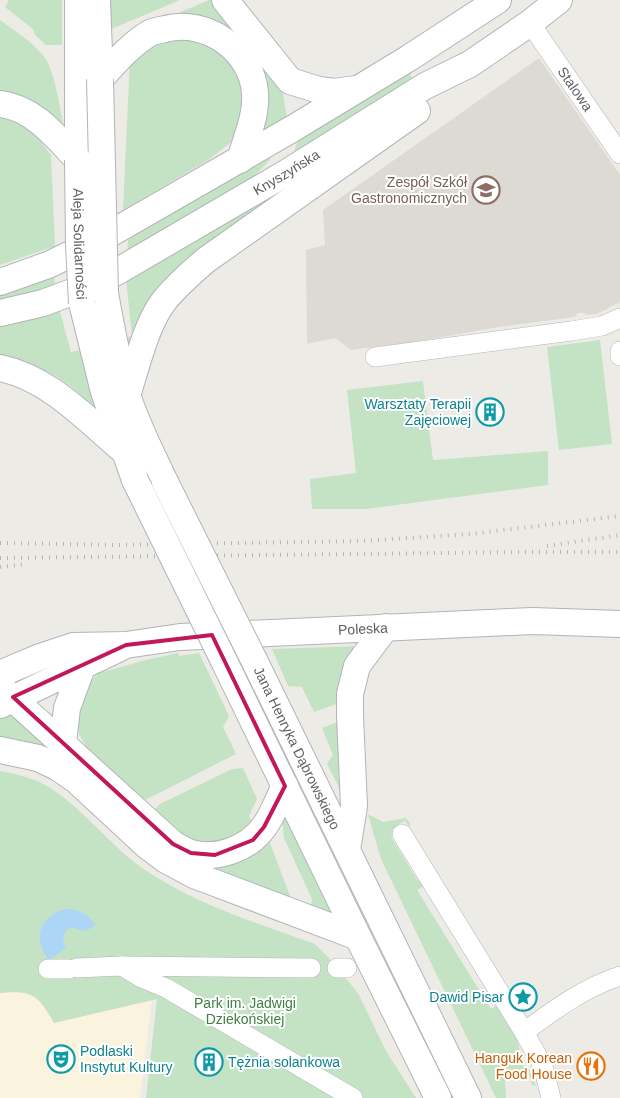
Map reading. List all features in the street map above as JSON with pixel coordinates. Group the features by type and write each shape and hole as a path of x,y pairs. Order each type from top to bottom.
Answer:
{"main road":[{"name":"Aleja Solidarności","path":"78,0 78,160 104,392 135,480"},
{"name":"Aleja Solidarności","path":"97,0 100,79 94,298 114,344 127,396"},
{"path":"225,0 290,81 294,108 286,173"},
{"path":"0,282 48,265 94,243 240,160 417,54 498,0"},
{"name":"Knyszyńska","path":"0,313 43,303 101,281 286,173 425,86 470,64 530,23 558,0"},
{"path":"100,79 130,48 151,32 173,27 191,27 213,33 232,46 246,64 254,80 254,109 240,160"},
{"path":"127,396 155,316 164,301 187,277 206,260 433,100 470,64"},
{"path":"290,81 319,90 334,92 359,88"},
{"path":"0,104 10,105 32,115 78,160"},
{"path":"0,368 12,370 44,385 123,450"},
{"name":"Jana Henryka Dąbrowskiego","path":"127,396 165,482 468,1098"},
{"name":"Jana Henryka Dąbrowskiego","path":"135,480 438,1098"},
{"name":"Poleska","path":"0,674 40,657 73,646 126,645 180,637 533,621 613,627"},
{"path":"347,850 354,806 350,694 357,666 386,628"},
{"name":"Poleska","path":"4,696 82,667 126,645"},
{"path":"64,744 67,708 82,667"},
{"path":"4,696 64,744 167,839 191,853 215,855 236,850 253,840 264,827 282,780"},
{"path":"0,750 38,758 57,767 76,780 146,845 166,860 194,875 358,937"}],"street":[{"name":"Stalowa","path":"530,23 620,154"},
{"path":"375,357 571,331 602,326 620,318"},
{"path":"402,834 524,1032 543,1066 551,1098"},
{"path":"48,969 122,966 310,968"},
{"path":"122,966 142,978 166,988 353,1098"},
{"path":"524,1032 582,993 602,982 620,976"}],"highlighted area":[{"path":"212,635 285,786 264,827 253,840 215,855 191,853 173,844 13,697 126,645"}],"shaded area":[{"name":"Zespół Szkół Gastronomicznych","path":"539,58 620,175 620,302 597,314 587,315 578,313 575,317 499,327 414,342 351,350 335,338 307,344 306,250 325,245 323,210"},
{"path":"0,948 155,972 140,1098 0,1098"}],"green space":[{"path":"9,0 62,0 62,45 46,45 35,35 33,29 5,7"},
{"path":"108,0 180,0 109,30"},
{"path":"209,0 214,0 270,69 283,95 287,118 252,142 247,49 133,30 166,14 176,14"},
{"path":"0,20 30,42 49,64 64,127 0,94"},
{"path":"181,36 219,45 245,83 243,124 230,143 208,160 123,210 130,59 155,41"},
{"path":"407,68 413,80 292,157 300,135"},
{"path":"0,117 8,118 24,125 38,138 51,155 55,246 0,265"},
{"path":"361,134 196,255 129,358 122,339 132,336 126,279"},
{"path":"269,154 271,156 270,160 250,180 127,255 128,240"},
{"path":"54,276 56,287 0,304 0,294"},
{"path":"59,308 71,352 81,350 98,413 75,390 59,378 34,367 0,357 0,326 33,318"},
{"path":"600,340 612,444 559,450 547,347"},
{"path":"423,381 433,460 548,451 548,485 366,509 312,509 310,479 356,473 347,390"},
{"path":"364,646 342,702 314,712 302,687 288,686 272,649"},
{"path":"178,653 179,656 199,653 229,716 223,727 236,754 141,802 88,750 79,734 77,714 85,686 99,673"},
{"path":"12,711 81,768 0,741 0,716"},
{"path":"343,720 343,795 327,764 333,755 322,728"},
{"path":"243,768 257,799 249,816 253,824 230,841 193,843 152,812 160,804 232,769"},
{"name":"Park im. Jadwigi Dziekońskiej","path":"0,771 37,781 51,789 79,810 131,860 185,893 249,921 315,944 358,993 386,1051 416,1098 146,1098 157,999 54,1023 39,1000 33,996 20,992 0,993"},
{"path":"282,808 336,921 311,908 312,899 284,838"},
{"path":"368,814 383,822 406,818 411,825 409,826 405,821 398,825 400,831 391,837 418,881 422,879 425,885 417,890 491,1009 499,1004 515,1029 523,1066 528,1066 536,1086 532,1085 529,1075 505,1080 506,1098 496,1098 381,859"},
{"path":"267,835 290,896 290,902 187,859"}],"water":[{"path":"65,909 83,913 96,925 86,931 70,927 65,932 64,937 66,948 49,960 41,944 41,929 44,923 56,912"}],"railway":[{"path":"0,543 114,545 362,541 470,534 620,516"},
{"path":"547,546 620,535"},
{"path":"0,558 620,552"},
{"path":"0,567 26,564"}],"place":[{"name":"Zespół Szkół Gastronomicznych","path":"486,190"},
{"name":"Warsztaty Terapii Zajęciowej","path":"490,412"},
{"name":"Dawid Pisar","path":"523,997"},
{"name":"Podlaski Instytut Kultury","path":"61,1059"},
{"name":"Tężnia solankowa","path":"209,1062"},
{"name":"Hanguk Korean Food House","path":"591,1066"}]}
